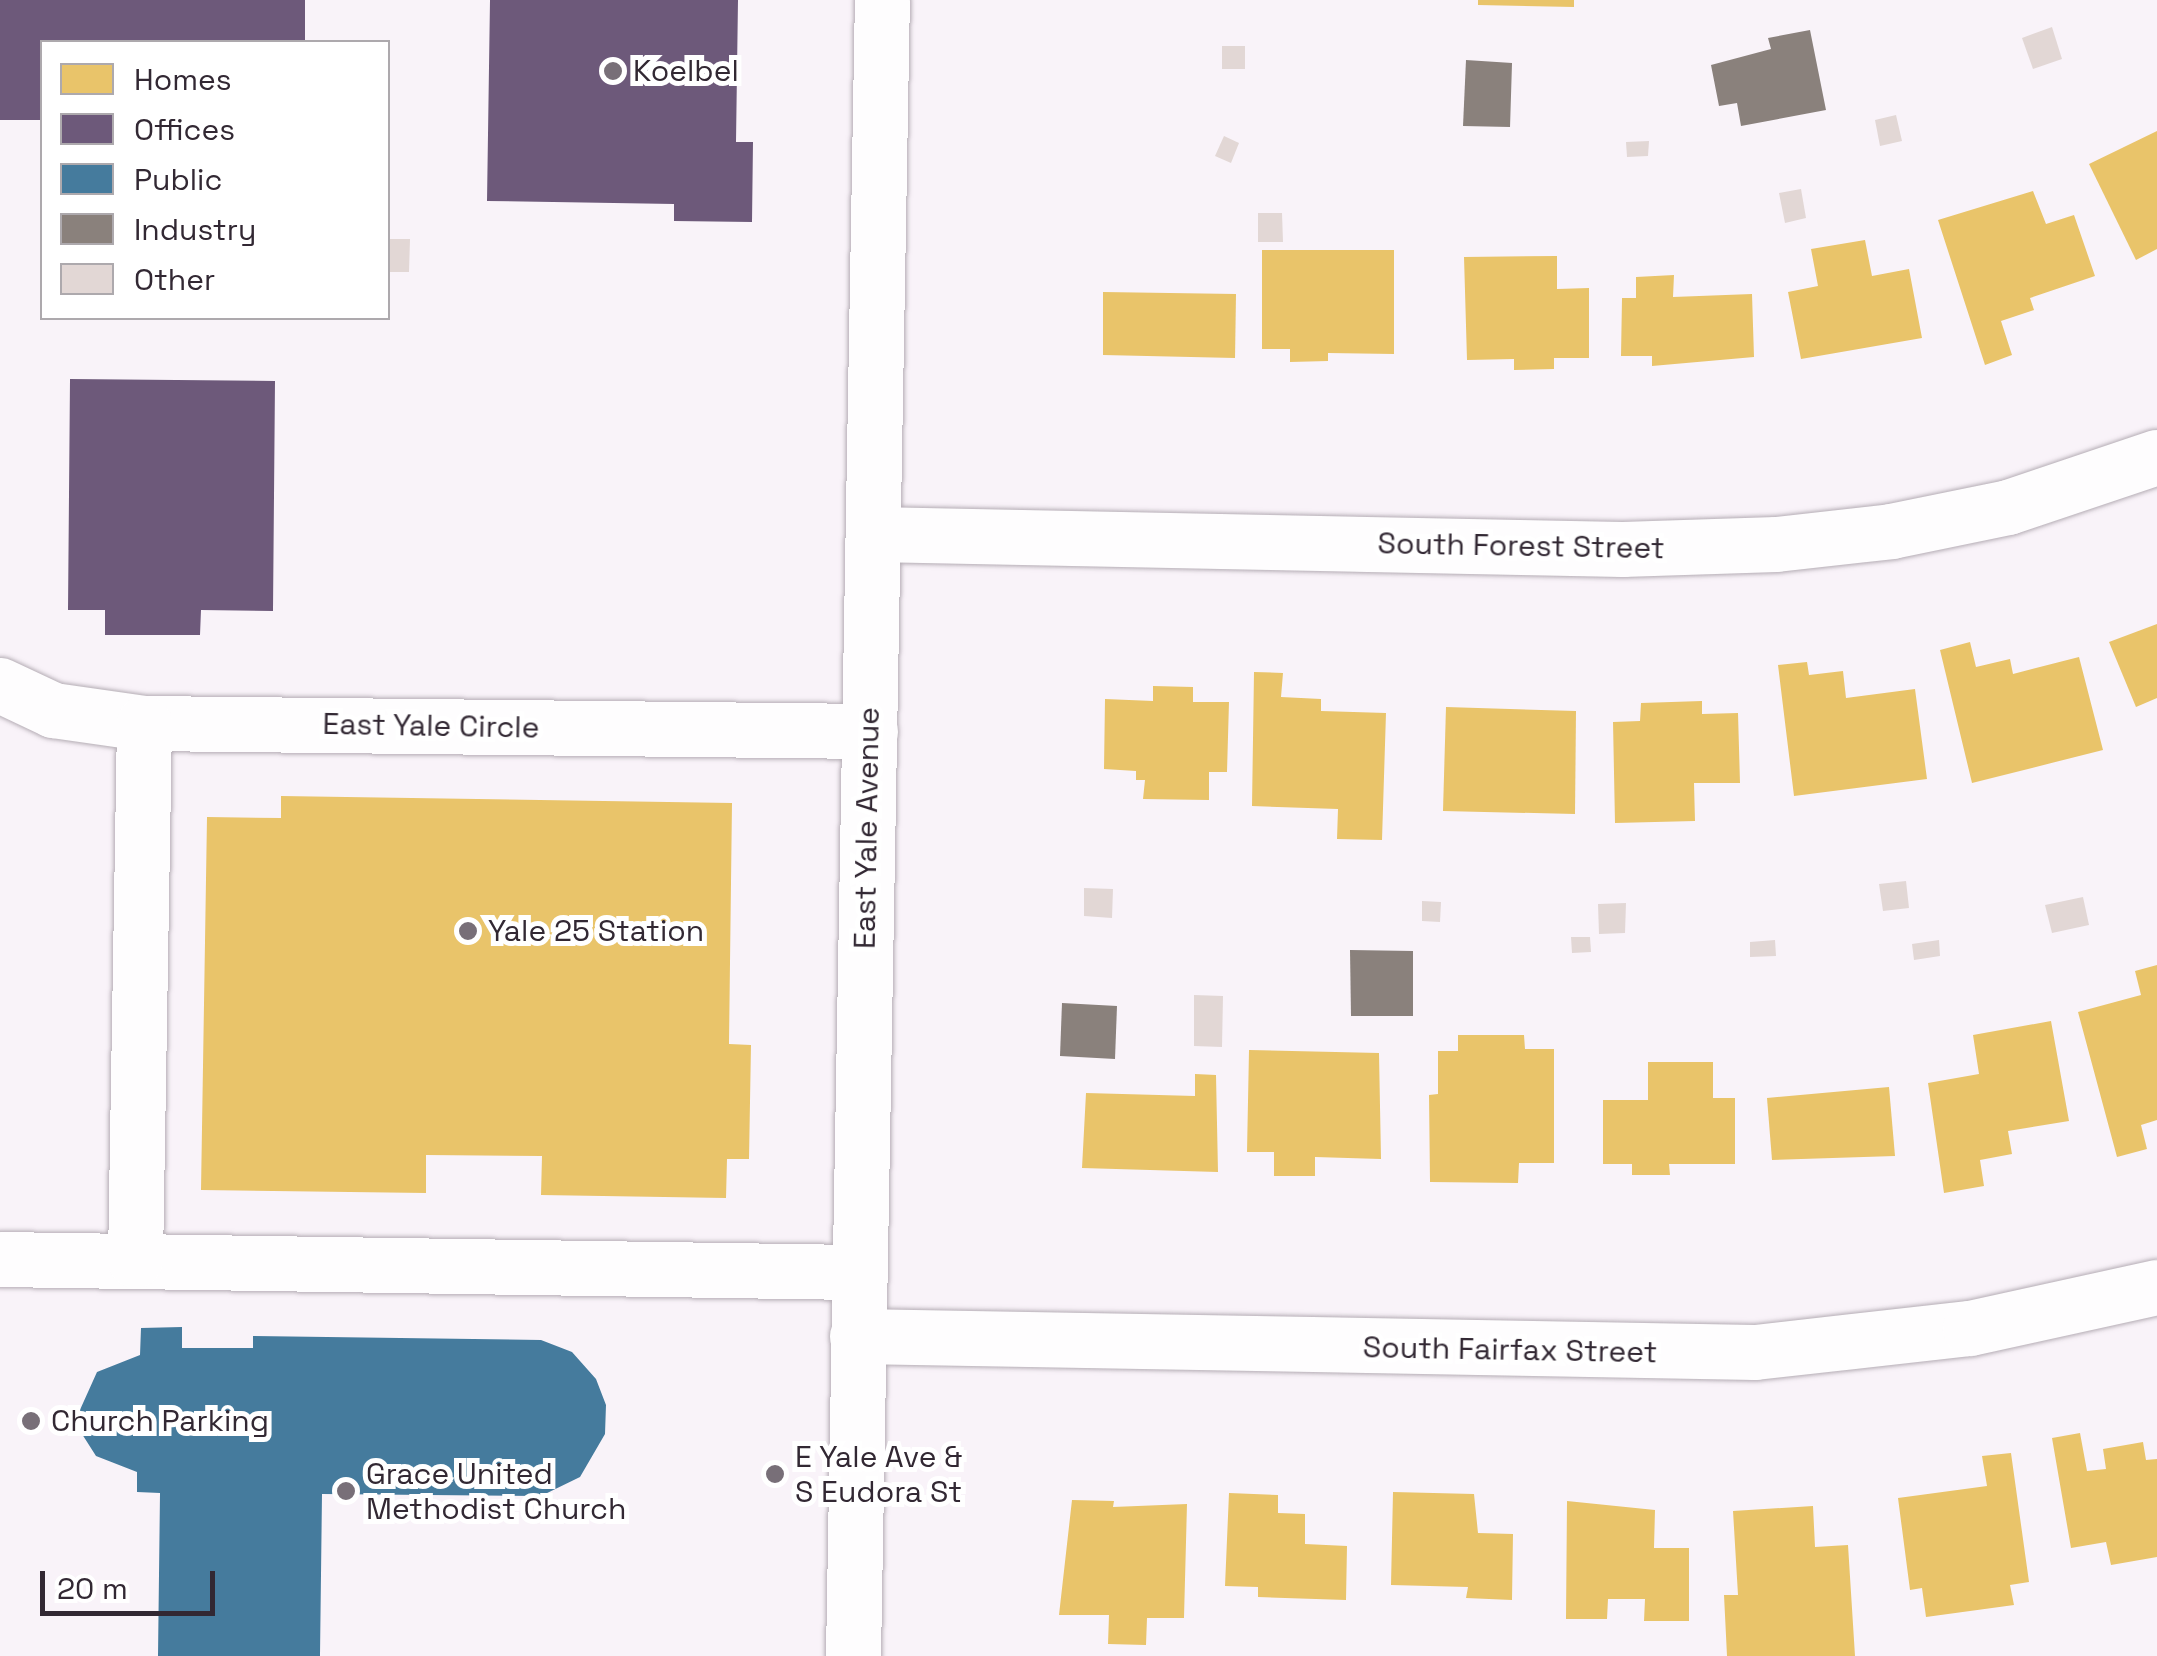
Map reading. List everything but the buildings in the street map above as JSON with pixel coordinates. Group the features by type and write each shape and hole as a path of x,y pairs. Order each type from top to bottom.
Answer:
{"street":[{"name":"East Yale Avenue","path":"854,1656 882,0"},
{"name":"South Forest Street","path":"873,534 1622,549 1776,544 1979,514 2157,457"},
{"name":"East Yale Circle","path":"0,685 53,710 144,723 870,731"},
{"path":"135,1260 144,723"},
{"path":"0,1259 858,1272"},
{"name":"South Fairfax Street","path":"857,1336 1755,1352 1970,1328 2157,1287"}],"place":[{"name":"Koelbel","path":"613,71"},
{"name":"Yale 25 Station","path":"468,931"},
{"name":"Church Parking","path":"31,1421"},
{"name":"E Yale Ave & S Eudora St","path":"775,1474"},
{"name":"Grace United Methodist Church","path":"346,1491"}]}
